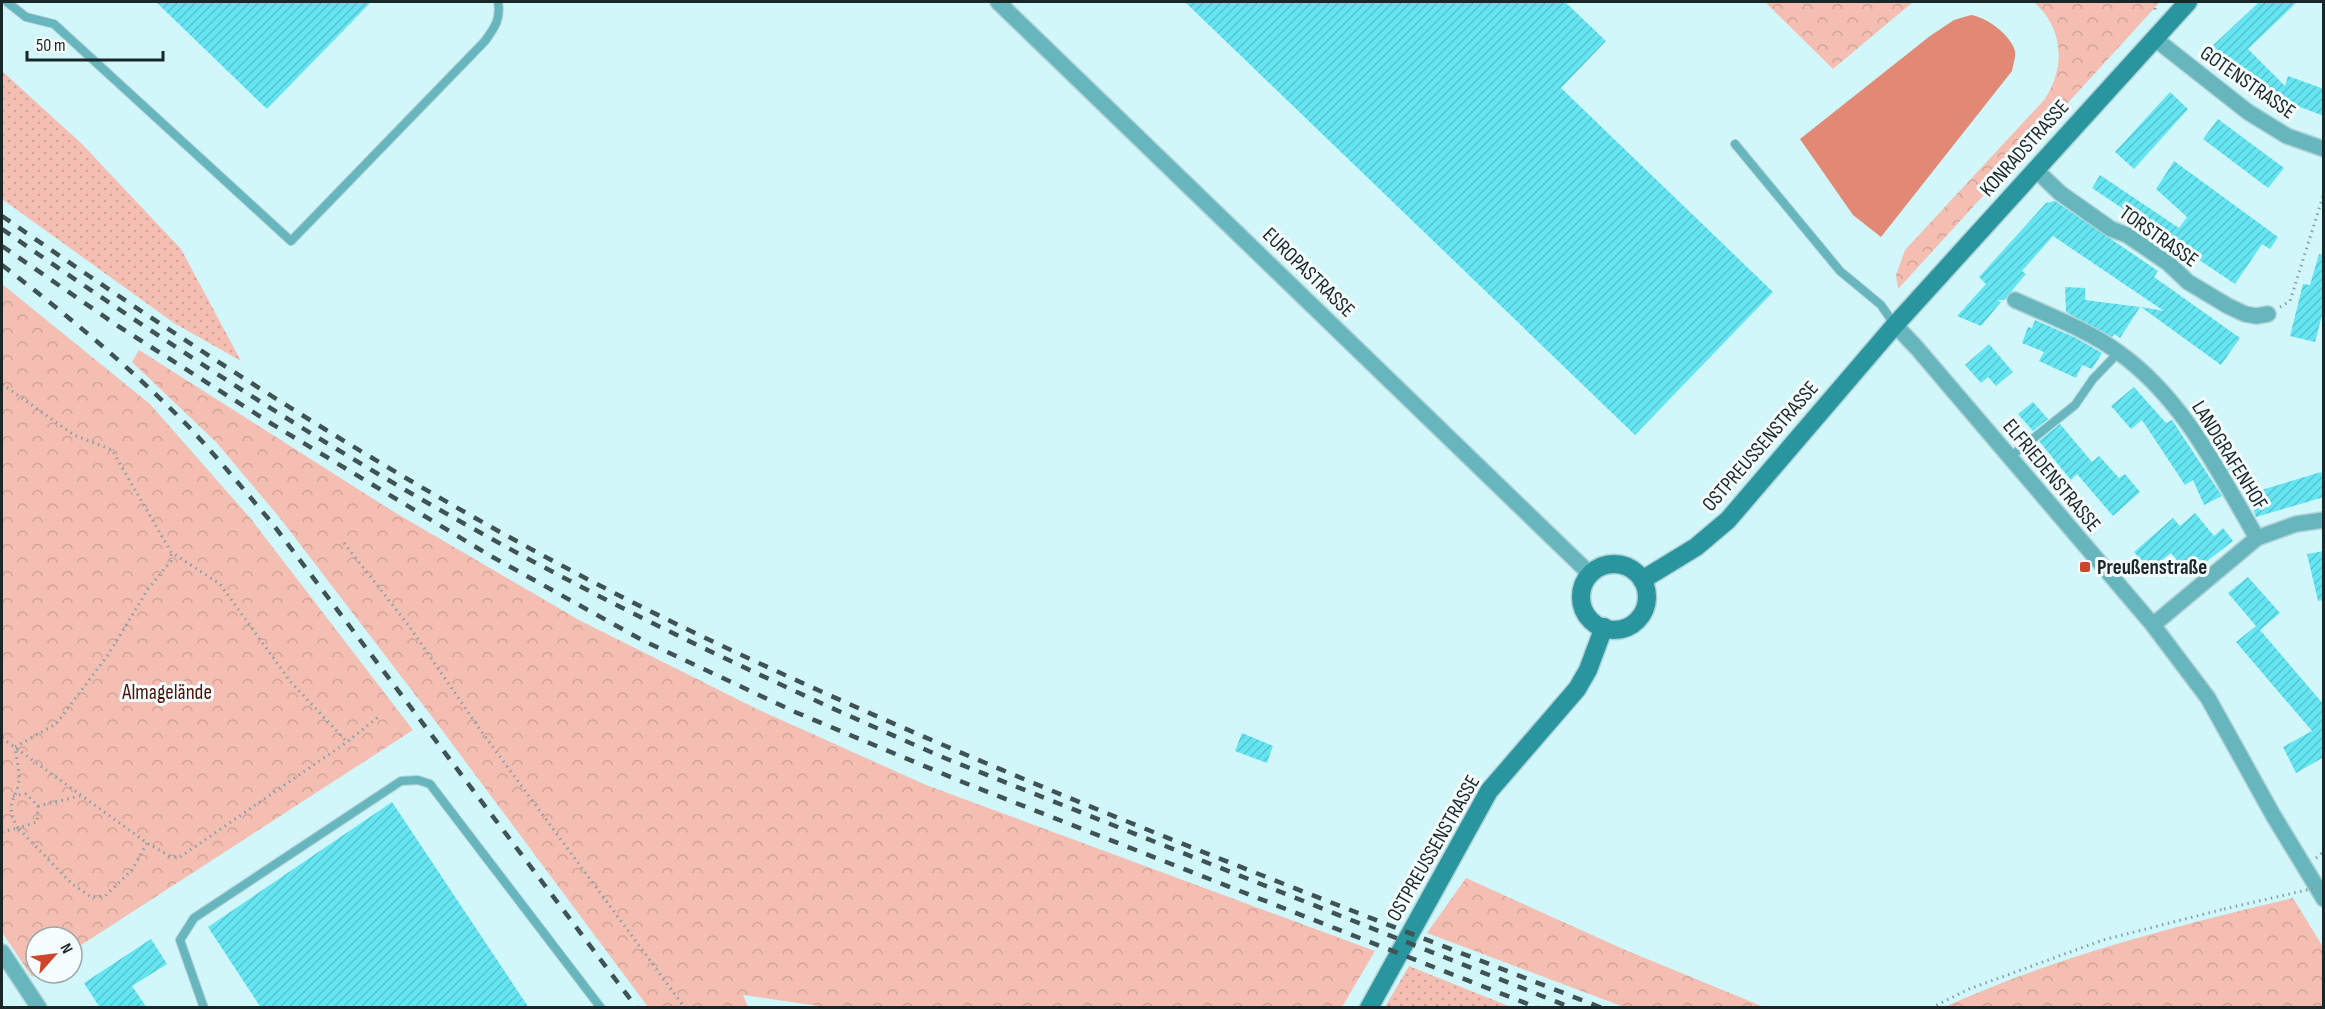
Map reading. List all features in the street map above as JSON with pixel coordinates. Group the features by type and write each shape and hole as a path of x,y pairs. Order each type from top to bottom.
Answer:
{"street":[{"name":"EUROPASTRASSE","path":"998,2 1590,574"},
{"name":"KONRADSTRASSE","path":"1895,326 2188,2"},
{"name":"GOTENSTRASSE","path":"2154,38 2248,112 2287,136 2324,149"},
{"name":"TORSTRASSE","path":"2036,170 2060,193 2111,229 2127,235 2168,263 2188,282 2245,314 2256,316 2268,314"},
{"name":"LANDGRAFENHOF","path":"2015,300 2075,326 2119,352 2159,389 2187,421 2257,538"},
{"name":"ELFRIEDENSTRASSE","path":"1895,326 2153,626 2208,698 2304,870 2324,899"},
{"name":"OSTPREUSSENSTRASSE","path":"1642,580 1696,547 1728,520 1895,326"},
{"path":"2153,626 2257,538 2296,524 2324,520"},
{"path":"1614,564 1632,568 1642,580 1647,592 1647,602 1637,620 1619,629 1604,627 1591,620 1582,602 1582,591 1590,574 1605,565 1614,564"},
{"name":"OSTPREUSSENSTRASSE","path":"1369,1008 1489,791 1576,689 1588,670 1604,627"},
{"path":"2,952 39,1008"}],"lane":[{"path":"7,2 26,17 54,24 291,241 485,41 496,25 500,14 498,2"},
{"path":"1735,144 1840,271 1881,306 1895,326"},
{"path":"2010,457 2075,405 2093,379 2119,352"},
{"path":"204,1008 180,940 184,930 194,918 400,781 418,780 430,784 601,1008"}],"path":[{"path":"2268,314 2290,301 2324,193"},
{"path":"2,384 74,435 112,450 171,552 220,584 290,681 347,742"},
{"path":"344,543 409,626 482,731 686,1008"},
{"path":"15,747 56,724 108,655 148,589 171,561 171,552"},
{"path":"2,738 147,843 171,856 180,857 347,742 378,717"},
{"path":"15,747 19,779 10,815 18,828 72,884 91,897 105,896 132,870 147,843"},
{"path":"2,832 37,822 38,806 26,794 13,796"},
{"path":"38,806 81,795"},
{"path":"1931,1008 1969,989 2103,940 2324,886"}],"green space":[{"path":"1765,2 1913,2 1833,69"},
{"path":"2034,2 2160,2 1898,289 1896,275 1905,250 2045,99 2052,86 2058,61 2056,35 2044,12"},
{"path":"2,71 82,144 181,249 241,361 174,323 2,199"},
{"name":"Almagelände","path":"2,284 150,404 251,519 413,730 84,943 84,925 24,925 24,965 2,932"},
{"path":"139,350 394,512 579,620 757,709 926,785 1375,951 1342,1007 832,1008 743,995 748,1007 648,1007 433,718 280,518 216,442 132,362"},
{"path":"1466,878 1623,949 1764,1007 1624,1007 1427,933"},
{"path":"2293,898 2323,947 2323,1007 1944,1007 2029,973 2116,944"},
{"path":"1409,966 1511,1007 1385,1007"}],"shaded area":[{"path":"1971,15 1990,23 2009,39 2015,51 2012,71 1881,237 1853,215 1800,139 1930,36 1954,20"}],"building":[{"path":"156,2 371,2 267,109"},
{"path":"1185,2 1565,2 1606,41 1561,88 1773,292 1635,435"},
{"path":"2259,2 2297,2 2248,49 2285,86 2288,76 2324,89 2324,116 2271,96 2258,85 2255,87 2250,81 2248,82 2232,65 2226,70 2207,51"},
{"path":"2170,92 2188,109 2134,169 2115,152"},
{"path":"2218,119 2284,168 2268,188 2203,139"},
{"path":"2174,161 2278,237 2270,249 2262,244 2235,284 2092,188 2100,175 2179,228 2187,217 2156,189"},
{"path":"2055,201 2158,271 2154,277 2240,338 2221,365 2141,307 2164,311 2053,236 2022,271 2026,274 2004,300 1997,300 2001,302 1981,326 1957,316 1986,284 1979,277 2046,203"},
{"path":"2319,254 2324,255 2324,308 2315,342 2290,336 2303,284 2310,285"},
{"path":"2065,287 2085,288 2085,300 2140,307 2120,338 2114,334 2112,337 2066,312"},
{"path":"2035,320 2076,338 2102,353 2092,369 2082,365 2076,378 2039,361 2044,352 2022,343 2028,327 2032,328"},
{"path":"1989,344 2013,372 1996,386 1988,377 1981,383 1965,365"},
{"path":"2134,387 2166,423 2172,420 2222,496 2204,505 2193,480 2185,485 2142,420 2131,429 2111,406"},
{"path":"2033,402 2048,419 2033,431 2018,414"},
{"path":"2060,424 2092,462 2099,456 2119,478 2125,474 2140,492 2113,516 2077,474 2071,480 2039,441"},
{"path":"2232,456 2244,463 2241,468 2252,477 2243,493 2227,466"},
{"path":"2321,472 2324,481 2324,497 2256,517 2248,494"},
{"path":"2195,513 2214,536 2223,528 2233,541 2189,575 2171,553 2150,570 2134,552 2173,518 2180,526"},
{"path":"2324,551 2324,600 2318,601 2307,554"},
{"path":"2248,577 2280,613 2260,630 2324,705 2324,757 2296,773 2283,747 2312,731 2236,642 2256,626 2228,593"},
{"path":"1242,733 1273,746 1267,763 1235,751"},
{"path":"392,802 529,1008 261,1008 208,927"},
{"path":"151,939 167,964 132,986 147,1008 100,1008 84,983"}],"railway":[{"path":"2,216 254,385 427,490 604,588 806,685 1031,782 1602,1008"},
{"path":"2,229 237,387 358,462 481,533 653,623 769,679 947,759 1572,1008"},
{"path":"2,246 118,326 272,424 489,555 642,640 795,712 965,783 1538,1008"},
{"path":"2,265 74,322 144,383 188,426 272,523 637,1008"}],"place":[{"name":"Preußenstraße","path":"2085,567"}]}
